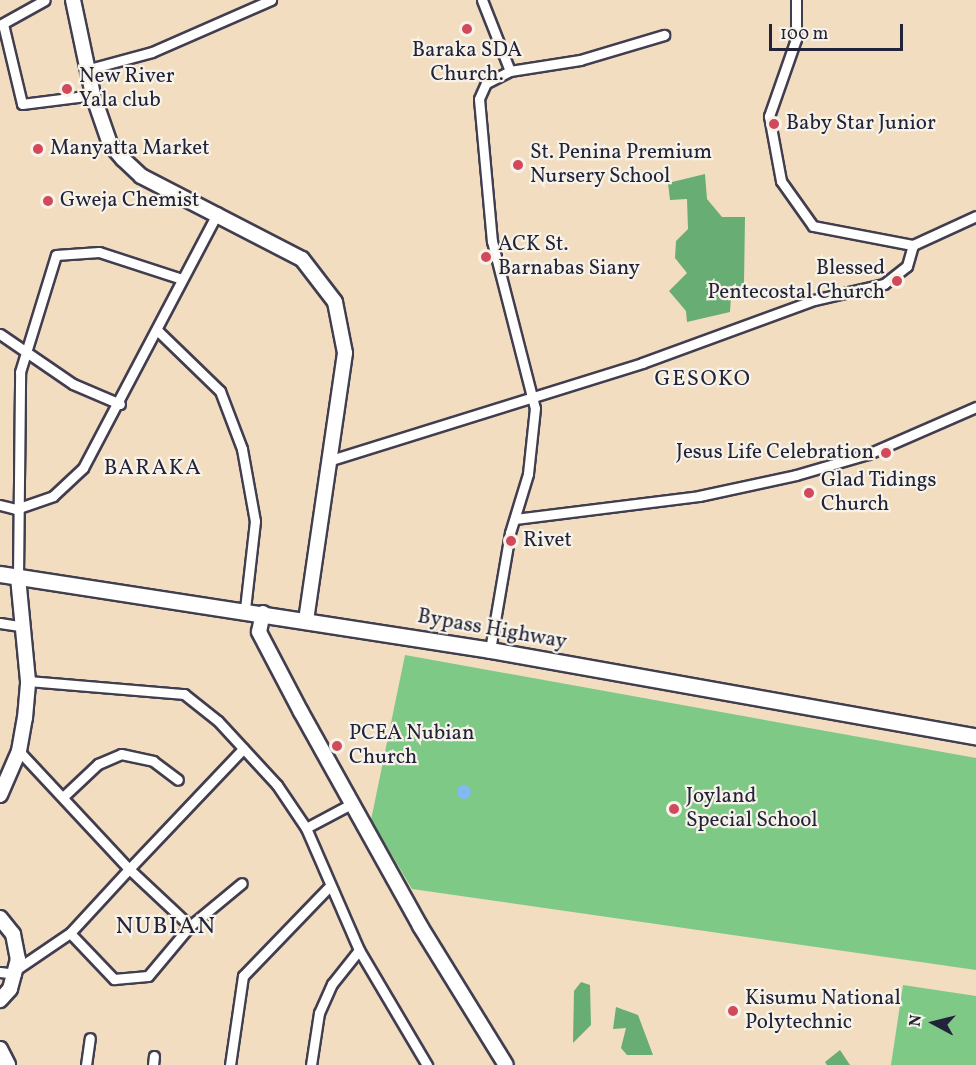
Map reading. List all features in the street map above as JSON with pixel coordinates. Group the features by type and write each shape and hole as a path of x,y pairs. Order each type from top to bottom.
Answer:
{"main road":[{"name":"Bypass Highway","path":"0,574 245,609 490,650 976,737"}],"street":[{"path":"45,0 1,25 22,104 93,95"},
{"path":"73,0 93,95 110,144 123,159 141,176 218,212 303,259 335,302 345,353 306,620"},
{"path":"89,69 152,52 271,0"},
{"path":"482,0 510,71"},
{"path":"796,0 796,39 769,116 781,181 813,226 912,245 976,216"},
{"path":"490,650 515,519 533,441 533,397 492,241 480,99 486,83 510,71 580,60 664,35"},
{"path":"0,505 16,509 53,496 68,484 98,446 157,330 179,278 218,212"},
{"path":"331,460 533,397 814,300 884,284 907,266 912,245"},
{"path":"2,787 19,751 28,681 20,626 16,509 22,460 20,372 28,355 60,253 109,254 179,278"},
{"path":"157,330 220,391 242,449 255,521 245,609"},
{"path":"0,334 73,384 120,404"},
{"path":"515,519 699,496 796,476 868,454 976,406"},
{"path":"263,613 264,643 353,803 506,1065"},
{"path":"0,623 20,626"},
{"path":"28,681 177,691 203,707 282,791 306,828 328,888 359,950 427,1065"},
{"path":"0,1000 17,972 70,933 243,750"},
{"path":"19,751 129,869 190,926"},
{"path":"63,796 98,764 121,754 153,760 178,780"},
{"path":"306,828 353,803"},
{"path":"70,933 114,979 129,981 148,976 190,926 242,883"},
{"path":"230,1065 243,976 328,888"},
{"path":"0,918 18,948 17,972"},
{"path":"311,1065 319,1013 332,984 359,950"},
{"path":"0,972 17,972"},
{"path":"86,1065 90,1038"},
{"path":"0,1049 8,1065"}],"green space":[{"path":"705,174 707,199 722,217 745,217 744,283 731,296 730,312 687,322 686,311 669,291 687,273 675,258 676,241 688,229 687,199 670,200 668,183"},
{"name":"Joyland Special School","path":"405,655 976,758 976,970 412,889 371,820"},
{"path":"581,982 590,985 591,1025 573,1043 574,991"},
{"path":"903,985 976,996 976,1065 891,1065"},
{"path":"616,1007 638,1015 653,1055 627,1055 621,1048 626,1028 613,1029"},
{"path":"840,1050 850,1065 827,1065 825,1062"}],"water":[{"path":"461,785 467,785 471,792 467,799 461,799 457,795 457,789"}],"place":[{"name":"Baraka SDA Church.","path":"467,29"},
{"name":"New River Yala club","path":"67,89"},
{"name":"Baby Star Junior","path":"774,124"},
{"name":"Manyatta Market","path":"38,149"},
{"name":"St. Penina Premium Nursery School","path":"518,165"},
{"name":"Gweja Chemist","path":"48,201"},
{"name":"ACK St. Barnabas Siany","path":"486,257"},
{"name":"Blessed Pentecostal Church","path":"897,281"},
{"name":"Jesus Life Celebration","path":"886,453"},
{"name":"Glad Tidings Church","path":"809,493"},
{"name":"Rivet","path":"511,541"},
{"name":"PCEA Nubian Church","path":"337,746"},
{"name":"Joyland Special School","path":"674,809"},
{"name":"Kisumu National Polytechnic","path":"733,1011"}],"district":[{"name":"GESOKO","path":"703,380"},
{"name":"BARAKA","path":"153,469"},
{"name":"NUBIAN","path":"166,928"}]}
